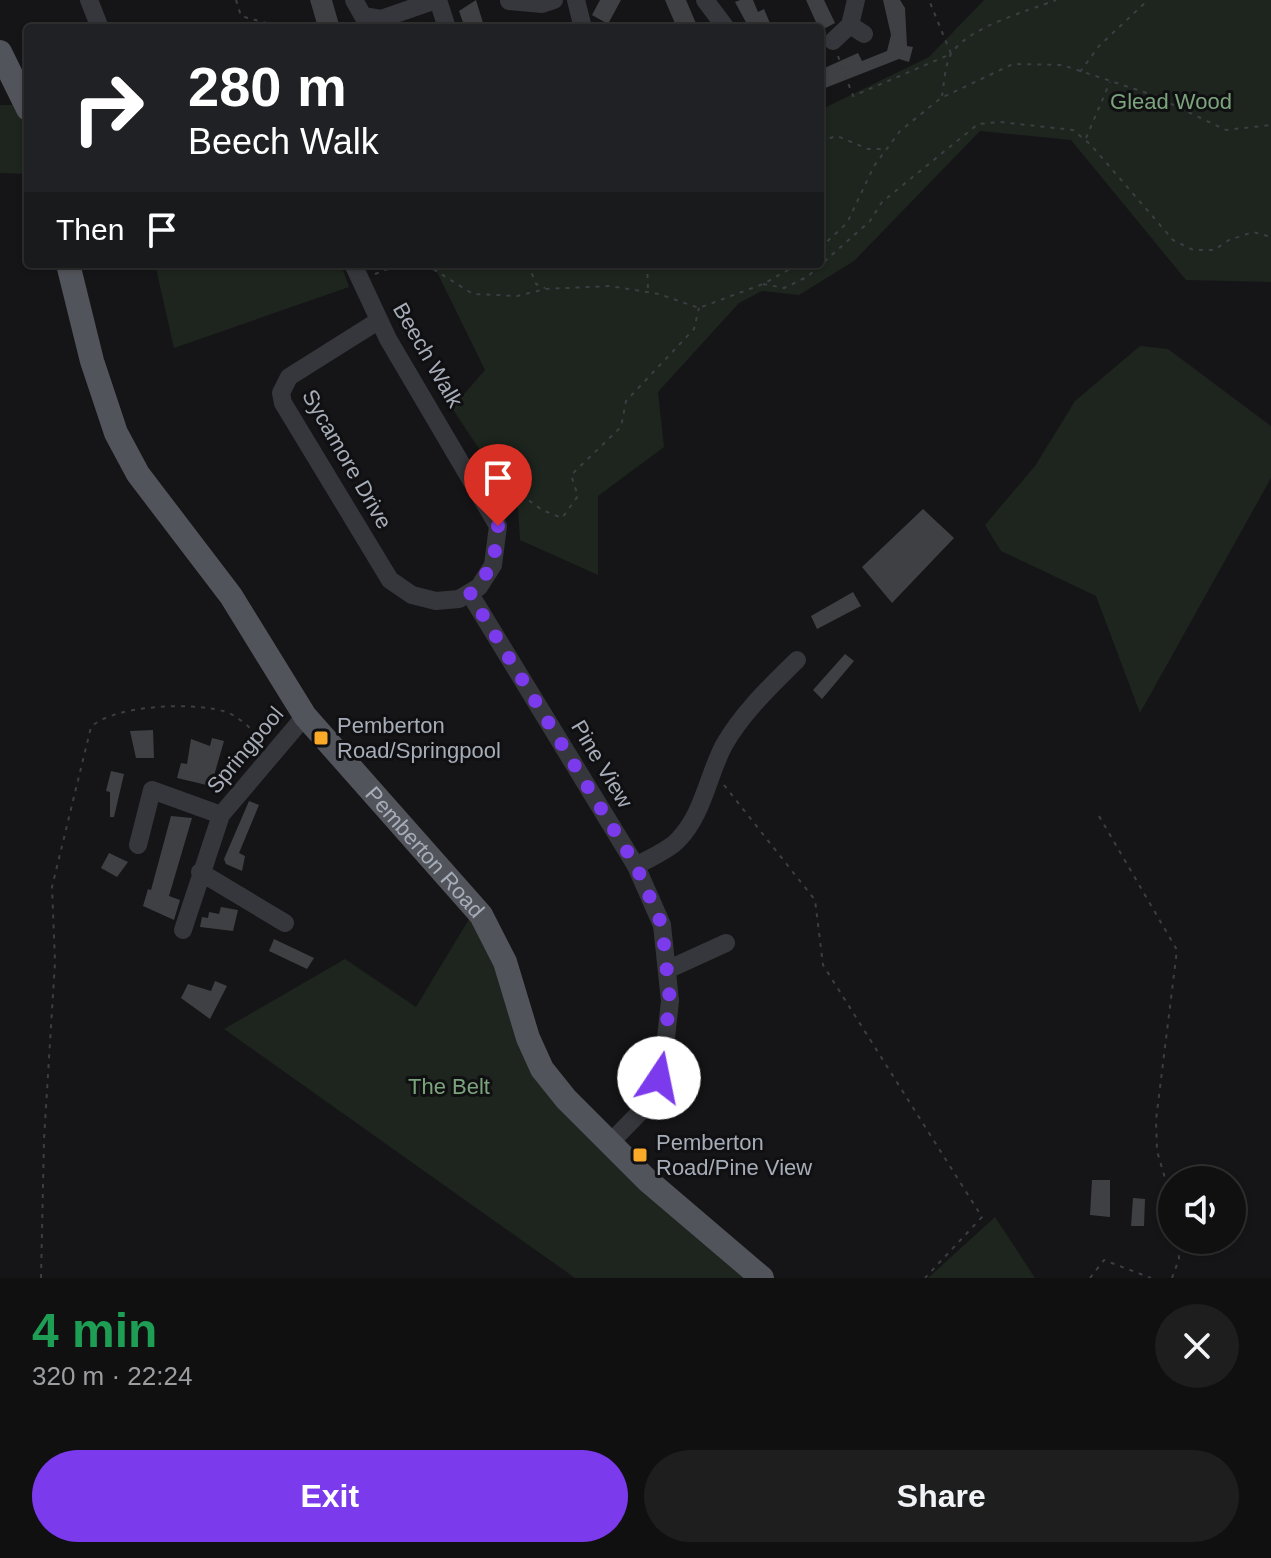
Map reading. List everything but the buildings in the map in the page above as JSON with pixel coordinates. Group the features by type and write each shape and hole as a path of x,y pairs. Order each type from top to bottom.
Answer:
{"main road":[{"path":"0,52 24,90"},
{"name":"Pemberton Road","path":"69,268 92,361 116,433 138,474 231,596 305,716 481,915 505,962 528,1038 542,1069 609,1144 681,1211 762,1278"}],"street":[{"path":"89,0 98,24"},
{"path":"354,0 368,23 437,0 446,24"},
{"path":"509,1 542,4 554,0"},
{"path":"576,0 582,24"},
{"path":"705,0 723,24"},
{"path":"833,41 857,30 856,0"},
{"name":"Beech Walk","path":"356,272 378,321 498,526 497,552 487,577 470,594"},
{"name":"Sycamore Drive","path":"378,321 289,377 281,393 283,403 390,580 424,599 448,601 470,594"},
{"name":"Pine View","path":"470,594 636,866 662,925 669,969 668,1029 659,1078 645,1107 609,1144"},
{"path":"636,866 678,841 692,821 723,748 744,716 797,660"},
{"name":"Springpool","path":"183,930 221,815 305,716"},
{"name":"Springpool","path":"138,845 152,790 221,815"},
{"path":"200,872 285,923"},
{"path":"669,969 726,943"}],"path":[{"path":"236,0 241,16 270,24"},
{"path":"929,0 951,54 941,98"},
{"path":"833,41 853,96 951,54 967,39 1016,13 1056,0"},
{"path":"1079,73 1099,46 1148,0"},
{"path":"824,244 847,223 885,149 900,131 941,98 1013,64 1062,65 1150,94 1226,130 1271,125"},
{"path":"1085,140 1110,82"},
{"path":"824,262 870,221 882,202 978,124 1050,126 1073,130 1173,240 1193,250 1214,250 1229,240 1253,232 1271,237"},
{"path":"824,140 837,136 868,149 885,149"},
{"path":"356,272 378,268"},
{"path":"431,268 473,294 517,296 546,289 610,286 649,291 699,308 763,284 792,268"},
{"path":"530,268 536,284 546,289"},
{"path":"647,268 649,291"},
{"path":"763,284 784,288 807,277 817,268"},
{"path":"484,499 508,485 542,510 562,518 578,496 571,475 621,427 626,401 694,329 699,308"},
{"path":"41,1278 44,1139 55,962 52,887 91,727 101,718 128,710 185,707 224,711 245,724 275,752"},
{"path":"714,771 815,900 823,965 982,1217 925,1278"},
{"path":"1099,816 1177,950 1156,1120 1157,1151 1161,1166"},
{"path":"1172,1278 1179,1254"},
{"path":"1090,1278 1104,1260 1151,1278"}],"green space":[{"name":"Glead Wood","path":"984,0 1271,0 1271,282 1186,280 1071,140 980,131 854,261 799,295 762,291 739,303 658,392 664,447 598,496 598,575 520,540 518,508 452,408 485,370 435,268 824,268 824,108 929,57"},
{"path":"0,105 19,105 24,117 24,174 0,173"},
{"path":"156,268 342,268 349,287 174,348"},
{"path":"1140,346 1168,349 1271,426 1271,478 1140,713 1096,596 1001,551 985,525 1035,466 1075,401"},
{"name":"The Belt","path":"471,916 484,937 516,1031 755,1278 575,1278 224,1029 345,959 416,1007"},
{"path":"995,1217 1035,1278 928,1278"}],"place":[{"name":"Pemberton Road/Springpool","path":"321,738"},
{"name":"Pemberton Road/Pine View","path":"640,1155"}],"route":[{"path":"498,526 499,539 493,565 487,577 470,594 636,866 662,925 670,1001 659,1078"}]}
